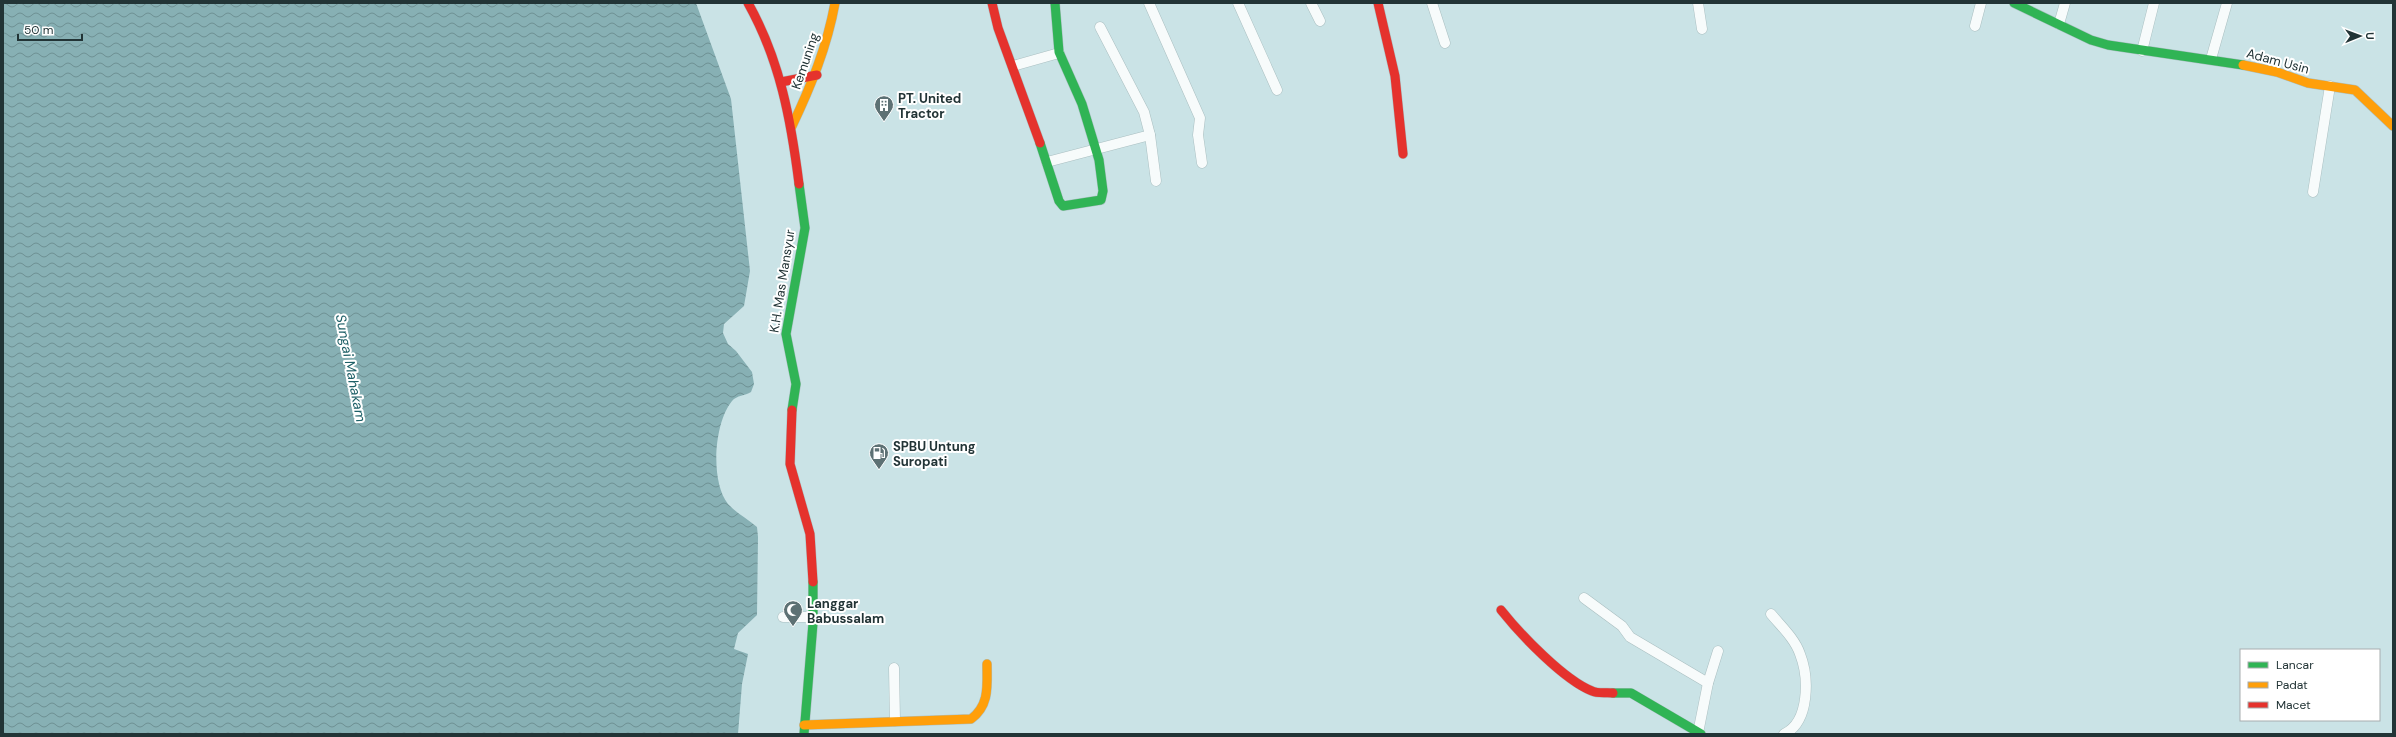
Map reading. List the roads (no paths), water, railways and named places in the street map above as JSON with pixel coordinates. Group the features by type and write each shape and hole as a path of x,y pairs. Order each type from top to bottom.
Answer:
{"street":[{"name":"K.H. Mas Mansyur","path":"748,3 761,26 776,62 792,126 804,228 786,334 796,384 790,420 790,464 813,548 813,617 804,729"},
{"name":"Kemuning","path":"792,126 817,75 826,46 835,3"},
{"path":"992,3 998,28 1047,162 1059,201 1063,206 1101,200 1103,195 1102,175 1097,148 1073,81 1060,53 1055,32 1054,3"},
{"path":"1149,3 1200,118 1198,135 1202,162"},
{"path":"1238,3 1277,90"},
{"path":"1311,3 1320,21"},
{"path":"1378,3 1395,76 1403,154"},
{"path":"1432,3 1445,43"},
{"path":"1698,3 1702,29"},
{"path":"1975,26 1981,3"},
{"name":"Adam Usin","path":"2014,3 2091,40 2142,51 2212,59 2272,71 2308,83 2359,92 2393,126"},
{"path":"2059,24 2065,3"},
{"path":"2142,51 2154,3"},
{"path":"2212,59 2228,3"},
{"path":"1100,28 1144,112 1150,135 1156,181"},
{"path":"1013,66 1060,53"},
{"path":"781,82 817,75"},
{"path":"2313,192 2330,86"},
{"path":"1047,162 1150,135"},
{"path":"1584,598 1622,626 1630,637 1708,683"},
{"path":"1501,610 1520,634 1579,685 1594,692 1631,693 1699,734 1708,683 1718,651"},
{"path":"1771,614 1800,652 1804,669 1806,692 1801,715 1794,730 1784,734"},
{"path":"783,617 813,617"},
{"path":"804,729 895,721 957,721 971,719 981,713 987,698 987,664"},
{"path":"894,668 895,721"}],"water":[{"name":"Sungai Mahakam","path":"3,3 696,3 731,99 750,271 744,306 724,324 723,333 728,344 736,351 752,372 754,384 751,392 734,399 726,411 721,423 716,452 718,481 722,494 731,507 757,527 758,537 757,615 738,633 734,649 748,654 742,684 738,734 3,734"}],"place":[{"name":"PT. United Tractor","path":"884,122"},
{"name":"SPBU Untung Suropati","path":"879,470"},
{"name":"Langgar Babussalam","path":"793,627"}]}
